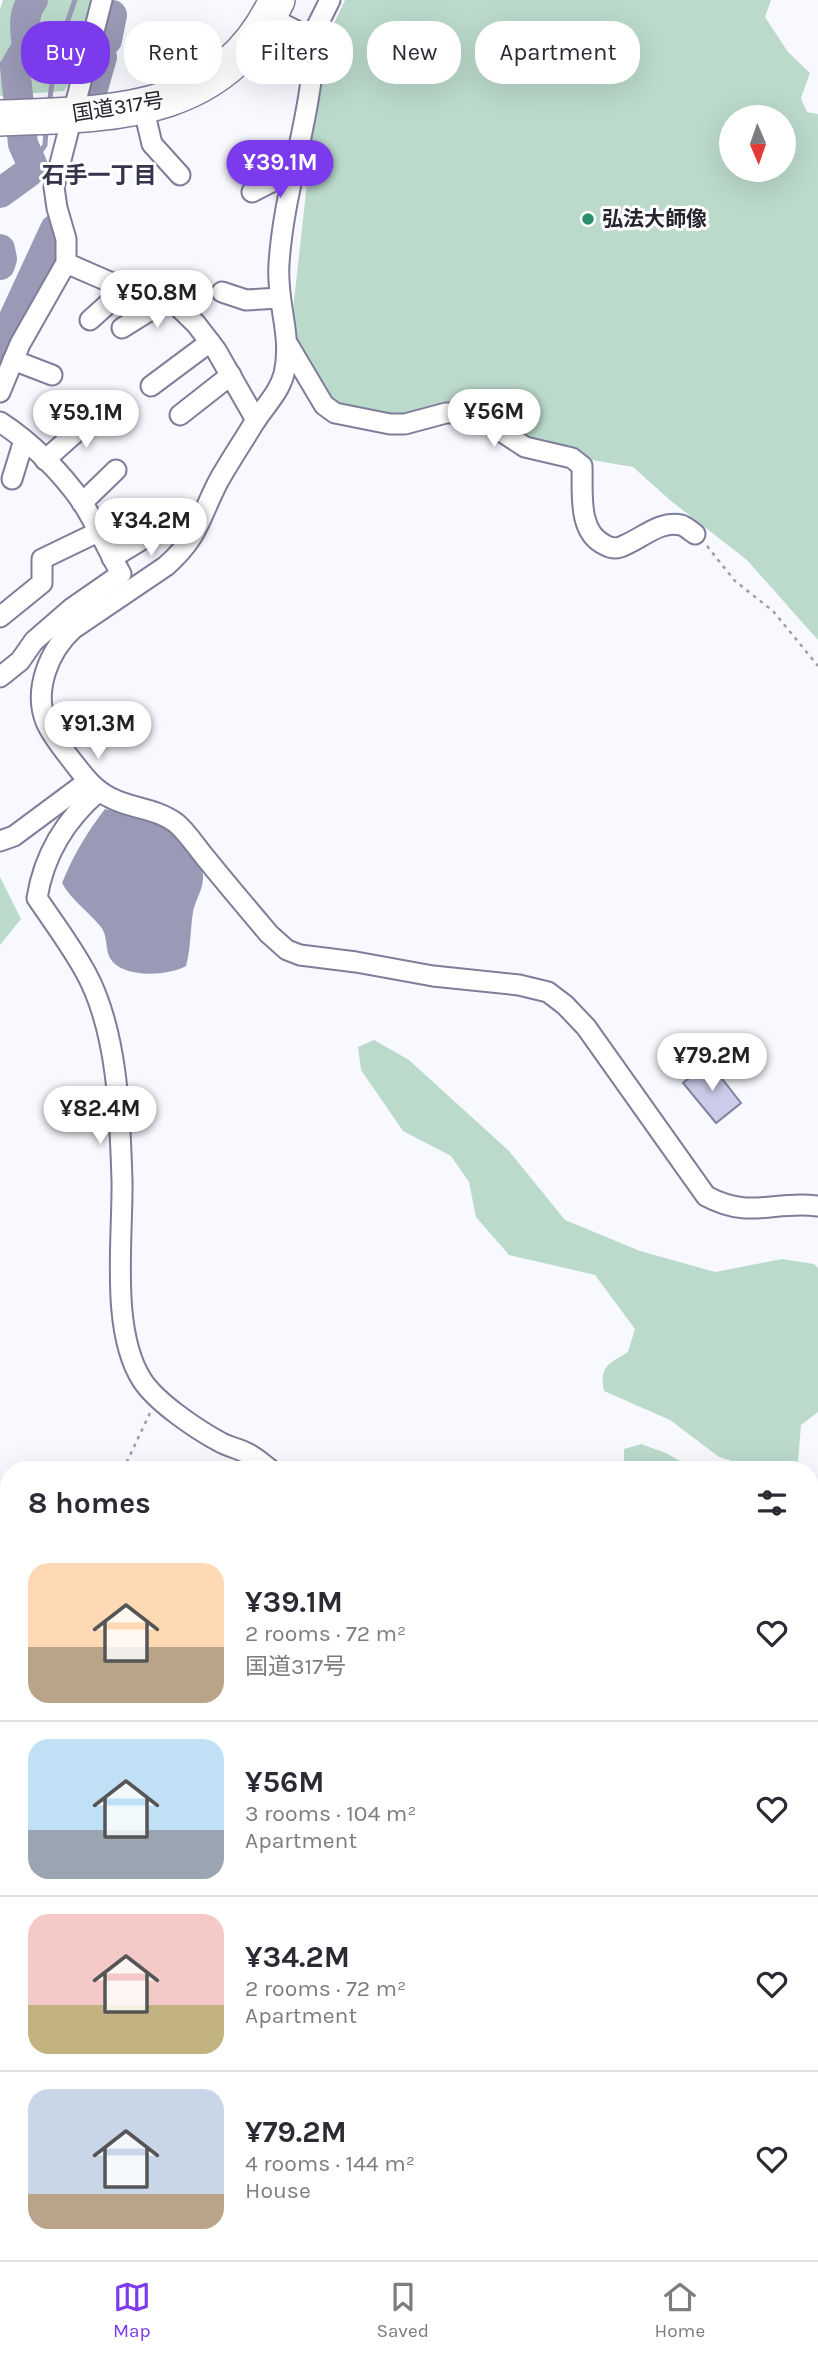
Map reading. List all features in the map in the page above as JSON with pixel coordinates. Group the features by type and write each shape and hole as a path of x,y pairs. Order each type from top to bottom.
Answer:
{"highway":[{"name":"国道317号","path":"0,118 114,112 186,92 209,80 243,51 273,8"}],"street":[{"path":"0,393 20,344 66,263 66,239 54,187 64,116 102,0"},
{"path":"320,21 330,0"},
{"path":"273,8 289,21"},
{"path":"310,84 291,172 281,241 279,298 289,346 324,405 335,413 390,424 405,424 446,414 473,413 525,447 572,458 582,466 583,512 587,526 600,543 611,548 622,547 664,526 681,525 695,534"},
{"path":"143,106 152,144 180,174"},
{"path":"252,192 291,172"},
{"path":"66,263 121,286 161,290 209,342 256,420"},
{"path":"90,320 120,293 121,286"},
{"path":"222,292 246,300 279,298"},
{"path":"122,328 170,298"},
{"path":"151,386 209,342"},
{"path":"289,346 284,377 218,482 198,528 179,554 166,566 73,629 54,652 42,686 41,707 56,740 94,786 112,799 155,811 177,824 269,934 287,950 300,955 433,976 519,985 548,992 586,1027 706,1196 722,1205 739,1209 818,1206"},
{"path":"13,360 52,375"},
{"path":"180,415 231,375"},
{"path":"45,460 74,434 79,412"},
{"path":"0,422 24,440 64,478 82,503 121,574 72,608 34,641 20,661 0,677"},
{"path":"12,479 24,440"},
{"path":"82,503 116,470"},
{"path":"112,558 168,524"},
{"path":"0,617 42,583 42,558 98,532"},
{"path":"0,841 14,836 94,786"},
{"path":"94,786 54,845 41,875 37,898 59,928 87,975 100,1006 108,1037 116,1083 122,1182 123,1316 128,1351 142,1381 158,1396 209,1436 248,1453 259,1461"}],"path":[{"path":"695,534 735,581 773,611 818,666"},
{"path":"127,1461 158,1396"}],"green space":[{"path":"3,0 93,0 87,21 21,21 21,84 68,84 64,91 0,96 0,9"},
{"path":"345,0 771,0 765,17 788,52 810,73 801,98 807,112 818,114 818,640 747,560 671,501 633,467 586,459 467,417 347,414 311,395 291,328 318,84 353,84 353,21 335,21"},
{"path":"0,877 21,919 0,945"},
{"path":"374,1040 409,1060 509,1151 565,1220 640,1251 715,1272 782,1259 814,1264 818,1268 818,1412 801,1425 798,1461 732,1461 719,1457 670,1420 604,1391 604,1371 628,1352 635,1329 595,1275 509,1255 476,1217 469,1182 451,1156 403,1131 361,1070 358,1047"},
{"path":"641,1444 680,1461 624,1461 624,1449"}],"water":[{"path":"105,809 158,824 169,830 180,838 197,860 203,880 193,912 186,966 168,972 146,974 124,970 116,965 108,954 105,934 101,927 62,883 81,844"}],"building":[{"path":"709,1062 741,1103 716,1123 683,1083"}],"waterway":[{"path":"0,193 29,172 32,164 23,144 15,67 27,47 26,17 33,0"},
{"path":"49,105 56,54 75,0"},
{"path":"110,25 112,15"},
{"path":"0,64 15,67"},
{"path":"91,96 94,84"},
{"path":"32,164 45,145 46,129"},
{"path":"0,348 55,229"},
{"path":"0,249 0,265"}],"place":[{"name":"弘法大師像","path":"588,219"}],"district":[{"name":"石手一丁目","path":"99,175"}]}
